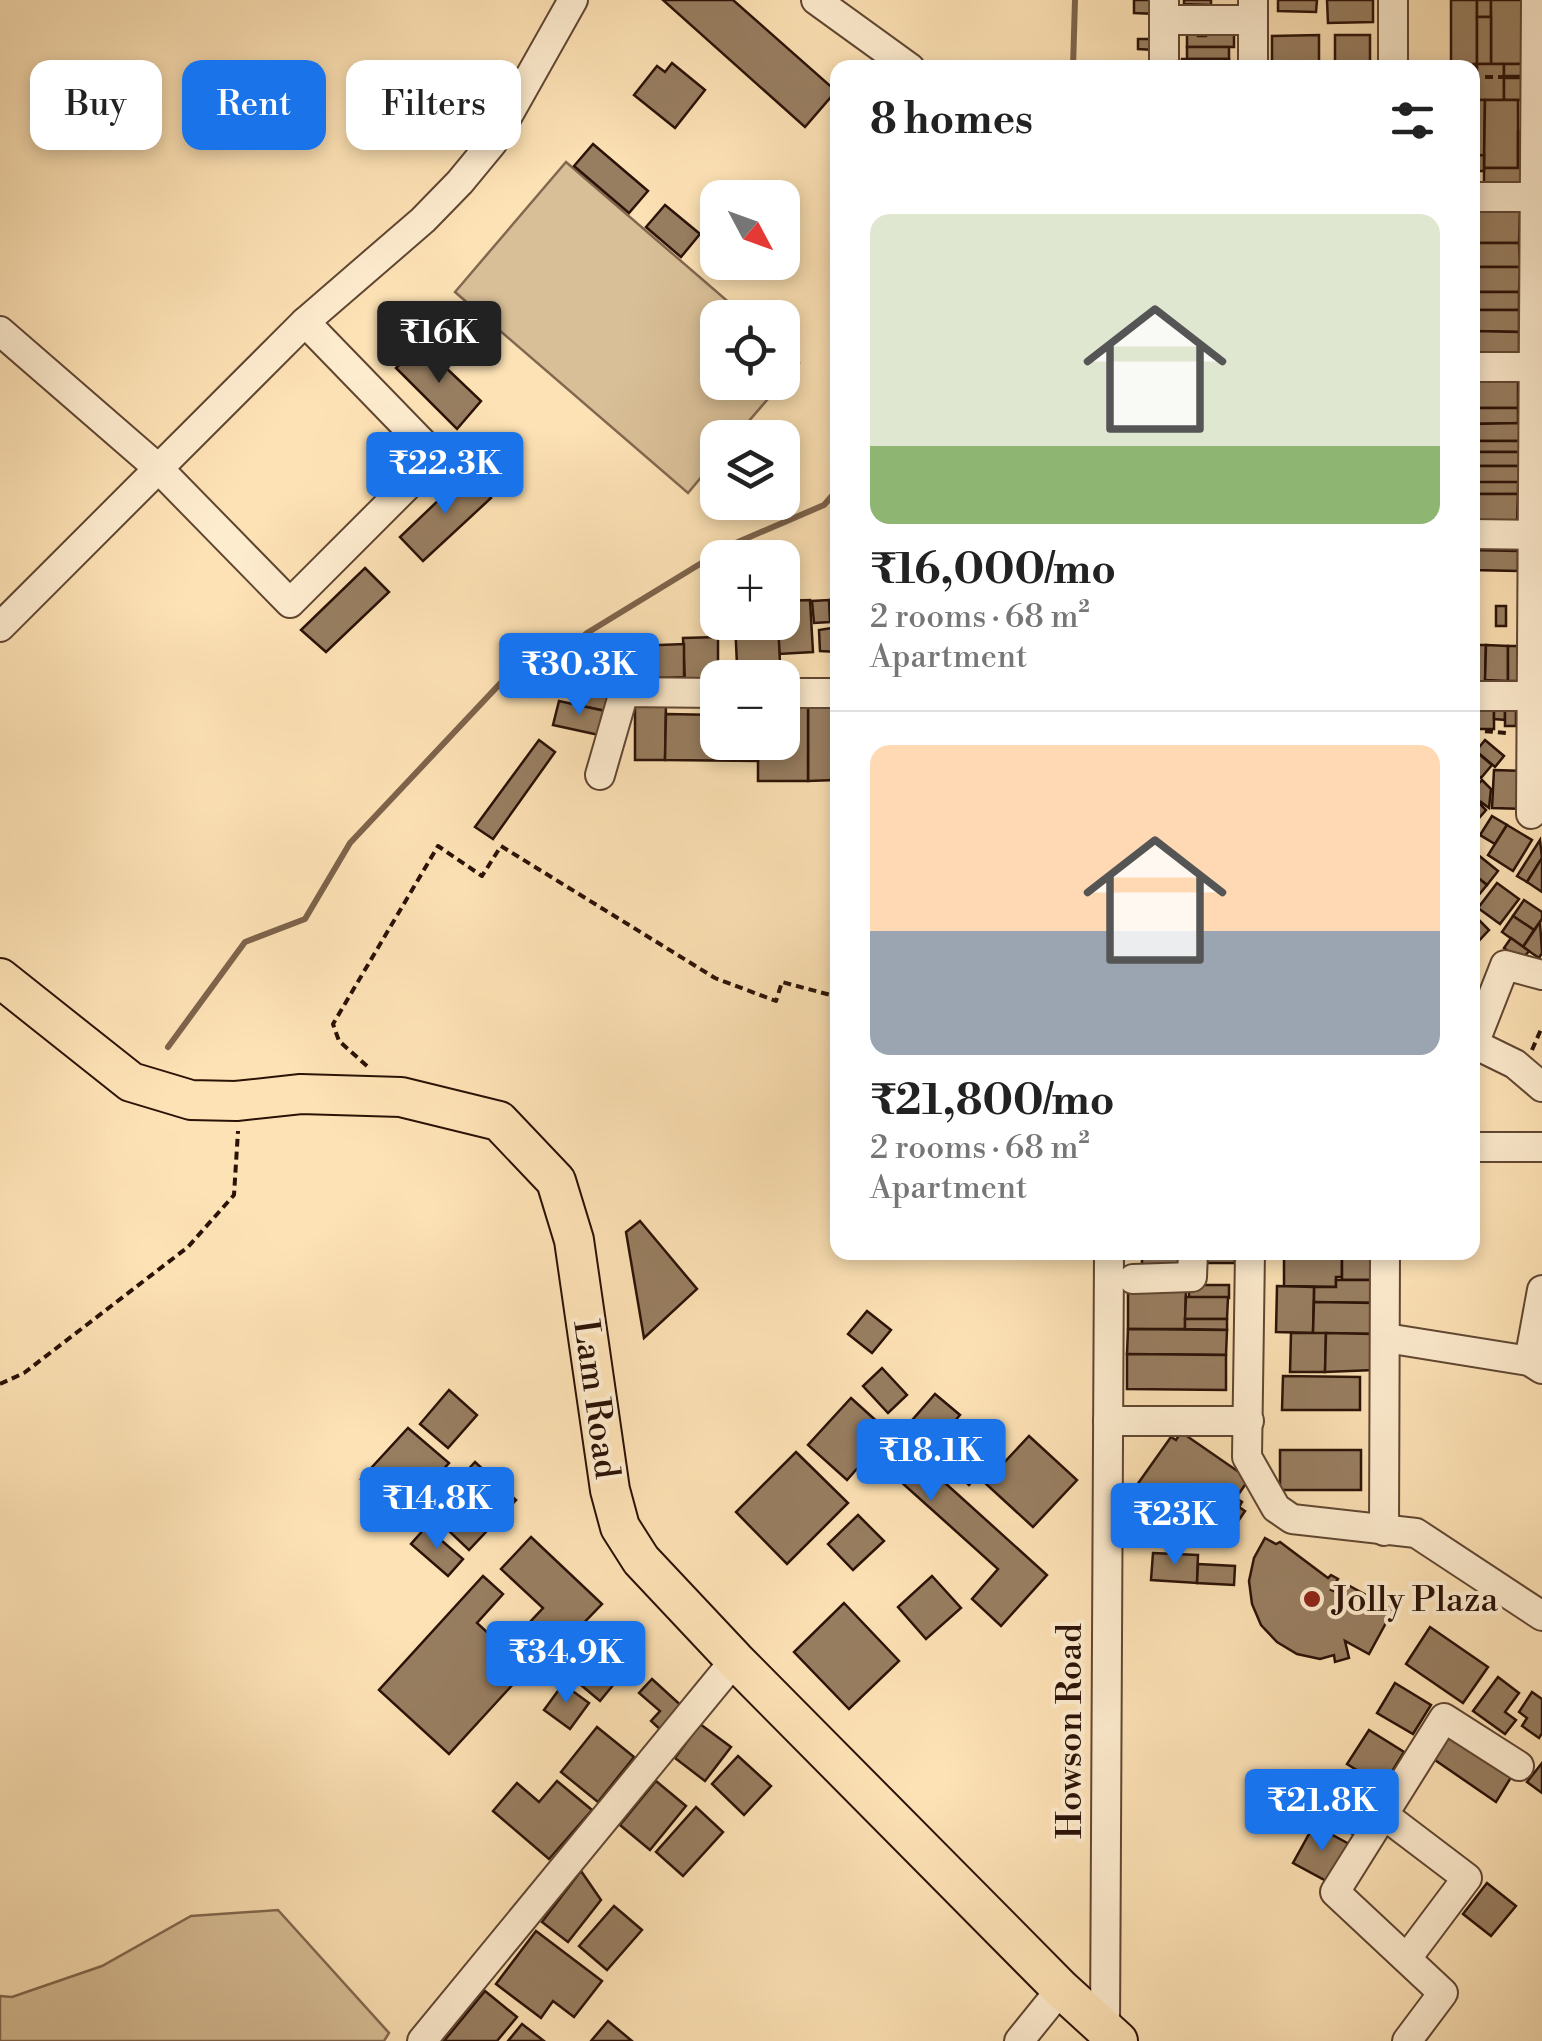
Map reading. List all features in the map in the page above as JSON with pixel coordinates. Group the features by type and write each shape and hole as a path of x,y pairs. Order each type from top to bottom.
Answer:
{"main road":[{"name":"Lam Road","path":"0,978 131,1082 190,1100 236,1101 300,1094 392,1097 498,1120 556,1180 574,1240 610,1490 620,1527 641,1560 1060,1989 1111,2035"}],"street":[{"path":"0,627 305,322 423,220 460,182 493,142 573,0"},
{"path":"816,0 899,60"},
{"path":"1393,0 1393,60"},
{"path":"1164,60 1164,10 1253,10 1253,60"},
{"path":"1530,814 1531,735 1537,696 1538,18"},
{"path":"1480,197 1538,197"},
{"path":"0,331 158,469 290,603 436,457 305,322"},
{"path":"1480,367 1538,367"},
{"path":"1480,534 1537,535"},
{"path":"600,775 624,692 700,693"},
{"path":"800,693 830,693"},
{"path":"1480,696 1537,696"},
{"path":"1480,1026 1505,964 1542,975"},
{"path":"1480,1046 1515,1064 1542,1087"},
{"path":"1480,1147 1542,1146"},
{"name":"Howson Road","path":"1108,1260 1111,2035"},
{"path":"1133,1279 1192,1277 1193,1260"},
{"path":"1250,1260 1247,1456 1276,1508 1292,1520 1416,1533 1542,1616"},
{"path":"1384,1531 1386,1260"},
{"path":"1386,1338 1536,1365 1542,1290"},
{"path":"1108,1421 1250,1421"},
{"path":"422,2041 736,1660"},
{"path":"1408,2041 1443,1993 1335,1892 1444,1718 1518,1766"},
{"path":"1384,1815 1467,1878 1408,1958"},
{"path":"1019,2041 1060,1989"}],"path":[{"path":"1480,77 1536,77"},
{"path":"1480,731 1531,735"},
{"path":"392,1097 377,1073 339,1041 333,1024 438,846 482,876 500,846 714,978 760,996 776,1001 782,982 830,995"},
{"path":"1532,1051 1542,1027"},
{"path":"0,1384 24,1372 188,1248 234,1195 236,1101"}],"shaded area":[{"path":"566,162 726,300 700,300 700,400 767,400 750,420 700,420 700,479 688,493 455,292"},
{"path":"278,1910 389,2033 384,2041 0,2041 0,1996 12,1997 102,1966 191,1916"}],"building":[{"path":"663,0 733,0 830,86 830,98 805,127"},
{"path":"1134,0 1156,0 1156,14 1134,13"},
{"path":"1184,0 1211,0 1211,5 1184,4"},
{"path":"1278,0 1317,0 1316,12 1278,11"},
{"path":"1327,0 1373,0 1373,22 1328,23"},
{"path":"1451,0 1477,0 1477,60 1451,60"},
{"path":"1477,0 1491,0 1491,17 1477,17"},
{"path":"1491,0 1525,0 1524,64 1491,64"},
{"path":"1477,17 1491,17 1491,64 1480,64"},
{"path":"1187,28 1198,28 1198,36 1206,36 1206,29 1234,29 1234,47 1187,47"},
{"path":"1319,35 1319,60 1272,60 1272,36"},
{"path":"1335,35 1370,35 1370,60 1335,60"},
{"path":"1138,39 1155,39 1155,50 1138,49"},
{"path":"1187,47 1229,47 1229,59 1187,59"},
{"path":"672,63 705,90 675,128 634,95 657,66 665,72"},
{"path":"1480,64 1504,64 1504,100 1480,100"},
{"path":"1504,64 1524,64 1533,76 1504,76"},
{"path":"1504,78 1534,78 1533,100 1504,100"},
{"path":"1480,100 1485,100 1484,155 1480,156"},
{"path":"1485,100 1518,100 1518,168 1484,168"},
{"path":"1518,132 1533,132 1533,186 1484,186 1484,168 1518,168"},
{"path":"593,144 648,191 629,213 574,166"},
{"path":"1480,155 1484,155 1484,171 1480,171"},
{"path":"665,205 700,234 681,257 646,227"},
{"path":"1480,210 1520,210 1519,243 1480,243"},
{"path":"1480,243 1519,243 1520,267 1480,267"},
{"path":"1480,267 1520,267 1519,292 1480,292"},
{"path":"1480,292 1519,292 1519,310 1480,310"},
{"path":"1480,310 1519,310 1519,332 1480,331"},
{"path":"1480,331 1519,332 1519,353 1480,352"},
{"path":"421,344 481,401 457,429 396,368"},
{"path":"1480,376 1518,376 1518,408 1480,408"},
{"path":"1480,408 1518,408 1518,423 1480,424"},
{"path":"1520,423 1521,441 1480,441 1480,424"},
{"path":"1480,441 1524,441 1524,452 1480,452"},
{"path":"1480,452 1519,452 1519,466 1480,466"},
{"path":"1480,466 1519,466 1519,482 1480,484"},
{"path":"467,473 491,498 423,561 400,537"},
{"path":"1480,482 1518,482 1518,494 1480,494"},
{"path":"1480,494 1518,494 1517,523 1480,522"},
{"path":"1480,550 1518,551 1518,571 1480,570"},
{"path":"365,568 389,592 326,652 301,630"},
{"path":"800,600 810,600 813,652 779,654 779,640 800,640"},
{"path":"829,600 830,622 814,623 812,601"},
{"path":"1496,606 1506,606 1506,626 1496,626"},
{"path":"830,628 830,652 820,651 819,630"},
{"path":"683,638 718,640 718,660 700,660 700,684 685,684"},
{"path":"736,640 779,640 780,660 737,660"},
{"path":"684,644 684,677 637,679 635,646"},
{"path":"1480,645 1486,645 1485,687 1480,687"},
{"path":"1486,645 1508,646 1508,681 1485,680"},
{"path":"1508,646 1520,646 1519,681 1508,681"},
{"path":"583,678 612,685 606,711 577,705"},
{"path":"559,701 605,711 599,735 553,725"},
{"path":"635,702 666,702 665,760 635,760"},
{"path":"808,702 830,702 830,780 808,781"},
{"path":"1480,703 1494,704 1494,729 1480,729"},
{"path":"800,704 808,704 808,781 758,781 758,760 800,760"},
{"path":"1494,704 1505,704 1505,720 1494,719"},
{"path":"1505,704 1516,704 1516,726 1505,726"},
{"path":"666,714 700,715 700,760 758,761 665,760"},
{"path":"539,740 555,752 493,839 475,827"},
{"path":"1485,740 1504,756 1495,767 1480,754"},
{"path":"1480,755 1492,765 1480,777"},
{"path":"1494,770 1527,771 1526,809 1492,808"},
{"path":"1480,782 1491,789 1489,808 1480,804"},
{"path":"1492,816 1507,825 1495,844 1480,835"},
{"path":"1507,825 1532,840 1513,871 1488,855"},
{"path":"1540,840 1542,858 1527,882 1517,876"},
{"path":"1480,856 1498,871 1487,885 1480,879"},
{"path":"1542,858 1542,892 1527,882"},
{"path":"1497,883 1519,899 1500,924 1480,905"},
{"path":"1524,900 1542,912 1534,930 1513,916"},
{"path":"1513,916 1534,930 1523,947 1502,932"},
{"path":"1480,921 1489,930 1480,940"},
{"path":"1540,922 1542,953 1539,958 1523,947"},
{"path":"1511,938 1529,951 1521,961 1504,948"},
{"path":"640,1221 697,1289 644,1338 626,1232"},
{"path":"1142,1260 1189,1260 1189,1266 1142,1266"},
{"path":"1200,1260 1235,1260 1235,1263"},
{"path":"1284,1260 1342,1260 1342,1277 1336,1277 1336,1287 1284,1286"},
{"path":"1342,1260 1376,1260 1375,1280 1342,1280"},
{"path":"1336,1280 1375,1280 1375,1303 1314,1302 1314,1287 1336,1287"},
{"path":"1189,1285 1229,1285 1229,1298 1189,1297"},
{"path":"1128,1286 1186,1286 1185,1329 1128,1329"},
{"path":"1277,1286 1314,1287 1313,1333 1276,1332"},
{"path":"1186,1297 1228,1297 1227,1319 1185,1319"},
{"path":"1314,1302 1375,1303 1374,1334 1313,1333"},
{"path":"867,1311 891,1330 872,1353 848,1334"},
{"path":"1185,1319 1227,1319 1227,1330 1185,1329"},
{"path":"1128,1329 1227,1330 1226,1355 1127,1354"},
{"path":"1291,1333 1326,1333 1325,1372 1290,1372"},
{"path":"1326,1333 1374,1334 1374,1370 1325,1372"},
{"path":"1127,1354 1226,1355 1226,1390 1127,1389"},
{"path":"882,1368 907,1395 888,1413 863,1386"},
{"path":"1283,1376 1360,1377 1360,1410 1282,1410"},
{"path":"449,1390 477,1415 448,1448 420,1424"},
{"path":"935,1394 960,1415 932,1448 907,1426"},
{"path":"851,1398 1047,1575 1001,1626 972,1599 998,1569 870,1454 847,1480 808,1445"},
{"path":"968,1422 1000,1451 969,1485 937,1456"},
{"path":"408,1428 449,1463 403,1513 361,1479"},
{"path":"1181,1432 1249,1479 1236,1498 1245,1511 1226,1539 1182,1508 1173,1522 1157,1511 1152,1518 1132,1505 1138,1496 1132,1492 1171,1437 1176,1440"},
{"path":"1029,1436 1077,1480 1033,1527 985,1483"},
{"path":"1280,1450 1361,1450 1361,1490 1280,1490"},
{"path":"796,1452 848,1503 787,1564 736,1512"},
{"path":"475,1462 516,1500 469,1550 429,1512"},
{"path":"858,1515 884,1541 853,1570 828,1544"},
{"path":"426,1527 463,1559 448,1576 411,1544"},
{"path":"531,1537 602,1604 543,1665 515,1638 543,1608 501,1569"},
{"name":"Jolly Plaza","path":"1265,1538 1280,1542 1328,1578 1331,1575 1338,1579 1331,1590 1341,1594 1346,1584 1393,1610 1369,1654 1345,1641 1349,1658 1335,1662 1334,1655 1320,1659 1297,1654 1277,1642 1261,1625 1252,1604 1249,1581 1254,1558"},
{"path":"1153,1553 1198,1555 1197,1583 1151,1580"},
{"path":"1198,1564 1235,1566 1234,1585 1197,1583"},
{"path":"483,1576 503,1594 477,1623 527,1669 449,1754 379,1690"},
{"path":"932,1576 961,1608 926,1639 898,1607"},
{"path":"844,1603 899,1661 849,1709 794,1652"},
{"path":"1430,1627 1488,1667 1463,1703 1406,1664"},
{"path":"605,1629 637,1656 600,1701 581,1685 590,1674 577,1663"},
{"path":"1498,1677 1519,1693 1505,1712 1516,1720 1505,1734 1473,1711"},
{"path":"652,1679 685,1709 663,1732 651,1721 660,1711 639,1693"},
{"path":"1395,1683 1431,1705 1413,1734 1377,1713"},
{"path":"563,1684 589,1703 570,1729 544,1710"},
{"path":"1532,1692 1542,1699 1539,1738 1522,1726 1527,1718 1519,1712"},
{"path":"700,1724 731,1747 705,1781 675,1758"},
{"path":"597,1727 634,1757 598,1802 561,1772"},
{"path":"1369,1730 1404,1752 1383,1786 1347,1764"},
{"path":"1452,1732 1513,1774 1496,1802 1432,1758"},
{"path":"738,1756 771,1786 744,1815 712,1784"},
{"path":"1542,1763 1542,1793 1527,1782"},
{"path":"1341,1778 1379,1797 1359,1837 1321,1818"},
{"path":"557,1781 592,1810 549,1859 493,1811 517,1783 539,1802"},
{"path":"656,1781 686,1806 650,1850 620,1825"},
{"path":"696,1807 723,1832 683,1876 656,1852"},
{"path":"1314,1825 1351,1845 1330,1883 1293,1863"},
{"path":"581,1871 601,1900 568,1942 542,1922"},
{"path":"1487,1883 1516,1906 1491,1936 1463,1914"},
{"path":"614,1906 642,1930 607,1970 579,1946"},
{"path":"536,1931 602,1981 574,2017 553,2001 541,2018 496,1984"},
{"path":"485,1991 517,2017 497,2041 444,2041"},
{"path":"608,2021 632,2041 591,2041"},
{"path":"522,2024 544,2041 508,2041"}],"waterway":[{"path":"1073,60 1075,0"},
{"path":"168,1047 245,942 305,919 350,843 510,673 547,668 587,633 731,545 824,505 830,498"}],"place":[{"name":"Jolly Plaza","path":"1312,1599"}]}
